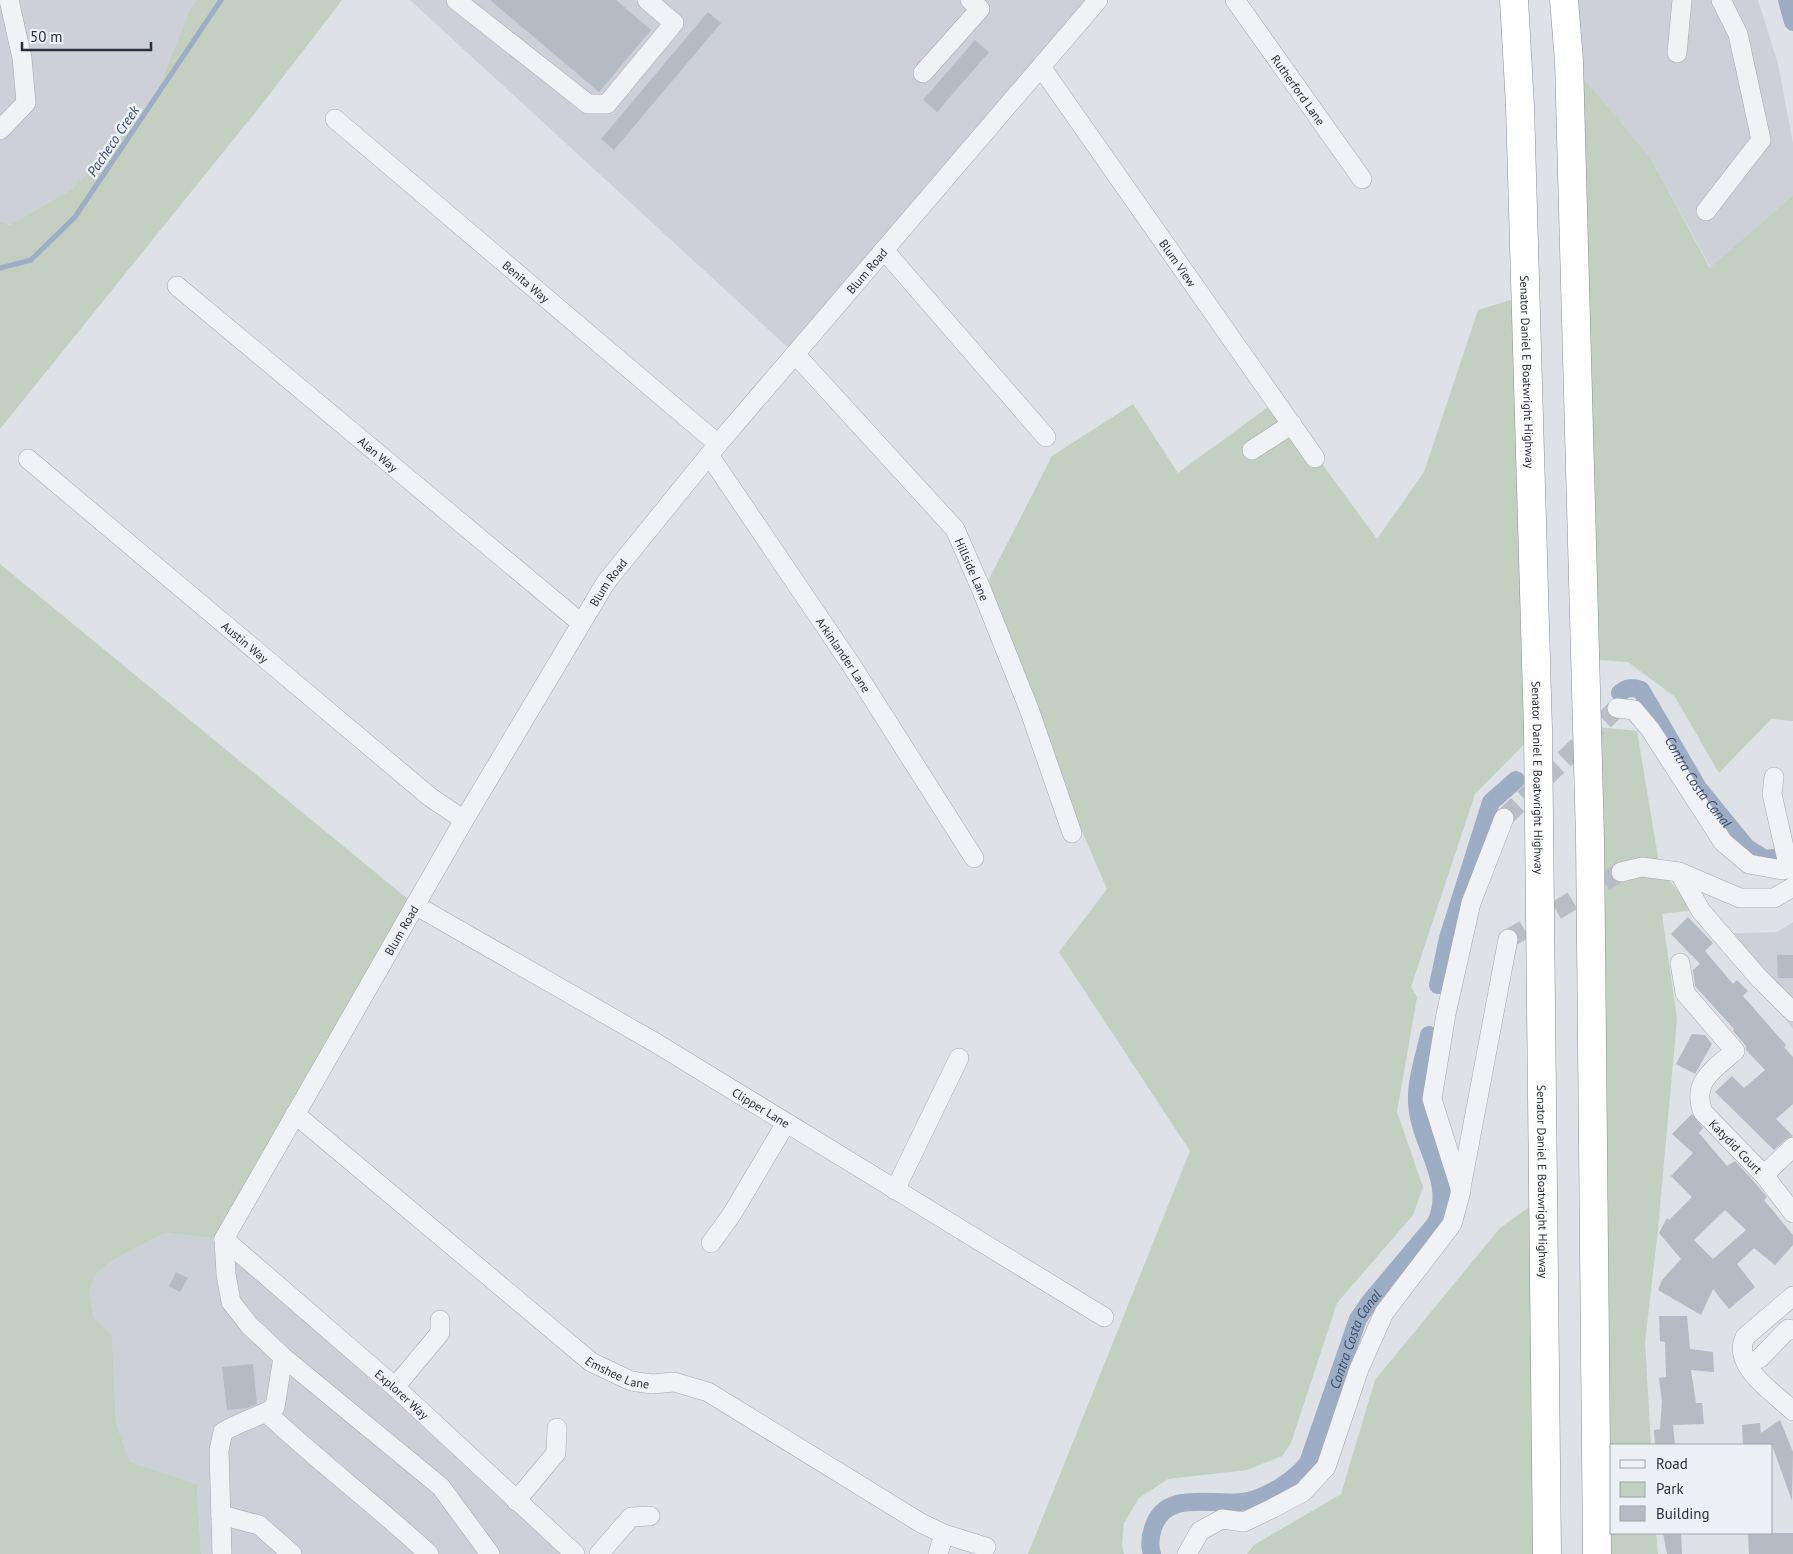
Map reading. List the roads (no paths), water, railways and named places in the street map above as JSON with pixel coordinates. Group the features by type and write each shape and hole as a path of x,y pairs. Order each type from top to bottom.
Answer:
{"highway":[{"name":"Senator Daniel E Boatwright Highway","path":"1514,0 1520,106 1538,730 1547,1554"},
{"path":"1564,0 1568,61 1590,838 1597,1554"},
{"path":"1568,61 1579,0"}],"street":[{"path":"0,130 26,103 22,58 9,0"},
{"path":"456,0 588,104 608,104 674,23 647,0"},
{"path":"922,73 980,9 970,0"},
{"name":"Blum Road","path":"224,1239 464,820 606,582 634,545 713,450 1098,0"},
{"name":"Rutherford Lane","path":"1235,0 1362,179"},
{"path":"1677,53 1682,0"},
{"path":"1706,211 1761,140 1738,34 1721,0"},
{"name":"Blum View","path":"1041,67 1316,458"},
{"name":"Benita Way","path":"335,119 713,450"},
{"path":"884,250 1046,437"},
{"name":"Alan Way","path":"177,286 581,623"},
{"name":"Hillside Lane","path":"795,354 954,529 982,591 1025,700 1072,833"},
{"path":"1252,450 1292,424"},
{"name":"Arkinlander Lane","path":"713,450 974,858"},
{"name":"Austin Way","path":"28,459 430,797 464,820"},
{"path":"1617,708 1634,710 1650,729 1723,842 1749,864 1792,875"},
{"path":"1774,777 1772,794 1792,875"},
{"path":"1460,1191 1432,1099 1446,1014 1471,903 1504,818"},
{"path":"1621,872 1642,866 1679,872 1740,898 1774,898 1792,875"},
{"path":"1679,872 1702,911 1758,977 1793,1012"},
{"name":"Clipper Lane","path":"416,905 656,1044 1104,1316"},
{"path":"1187,1554 1200,1531 1222,1519 1244,1522 1273,1508 1303,1492 1326,1467 1359,1369 1384,1313 1452,1224 1460,1191 1508,938"},
{"name":"Katydid Court","path":"1680,963 1684,993 1739,1057 1709,1074 1699,1089 1698,1099 1703,1112 1764,1175 1793,1213"},
{"path":"895,1190 959,1058"},
{"name":"Emshee Lane","path":"295,1114 591,1362 631,1381 652,1384 674,1382 708,1392 921,1523 944,1534 986,1547"},
{"path":"711,1243 732,1214 786,1123"},
{"path":"1764,1175 1793,1147"},
{"path":"224,1239 226,1274 231,1302 248,1324 283,1357 441,1487 490,1554"},
{"name":"Explorer Way","path":"224,1239 395,1388 575,1554"},
{"path":"1793,1296 1745,1337 1742,1344 1742,1355 1752,1373 1793,1412"},
{"path":"395,1388 440,1333 440,1320"},
{"path":"1747,1364 1760,1358 1788,1329 1793,1330"},
{"path":"222,1554 218,1450 223,1432 240,1422 260,1417 275,1407 283,1357"},
{"path":"267,1413 308,1452 381,1510 428,1554"},
{"path":"516,1501 556,1453 557,1428"},
{"path":"221,1515 259,1525 292,1554"},
{"path":"599,1554 631,1518 650,1516"},
{"path":"938,1554 944,1534"}],"waterway":[{"name":"Pacheco Creek","path":"0,268 31,260 75,217 221,0"},
{"name":"Contra Costa Canal","path":"1787,0 1793,22"},
{"name":"Contra Costa Canal","path":"1620,693 1630,688 1641,690 1698,788 1746,847 1765,859 1793,856"},
{"name":"Contra Costa Canal","path":"1438,985 1448,938 1491,802 1516,780"},
{"name":"Contra Costa Canal","path":"1152,1554 1150,1541 1153,1528 1160,1515 1169,1507 1180,1503 1235,1502 1256,1499 1289,1481 1308,1463 1358,1319 1369,1303 1436,1223 1441,1206 1441,1190 1438,1175 1418,1113 1418,1081 1429,1035"}],"tunnel":[{"path":"1504,818 1617,708"},
{"path":"1508,939 1621,872"}]}
